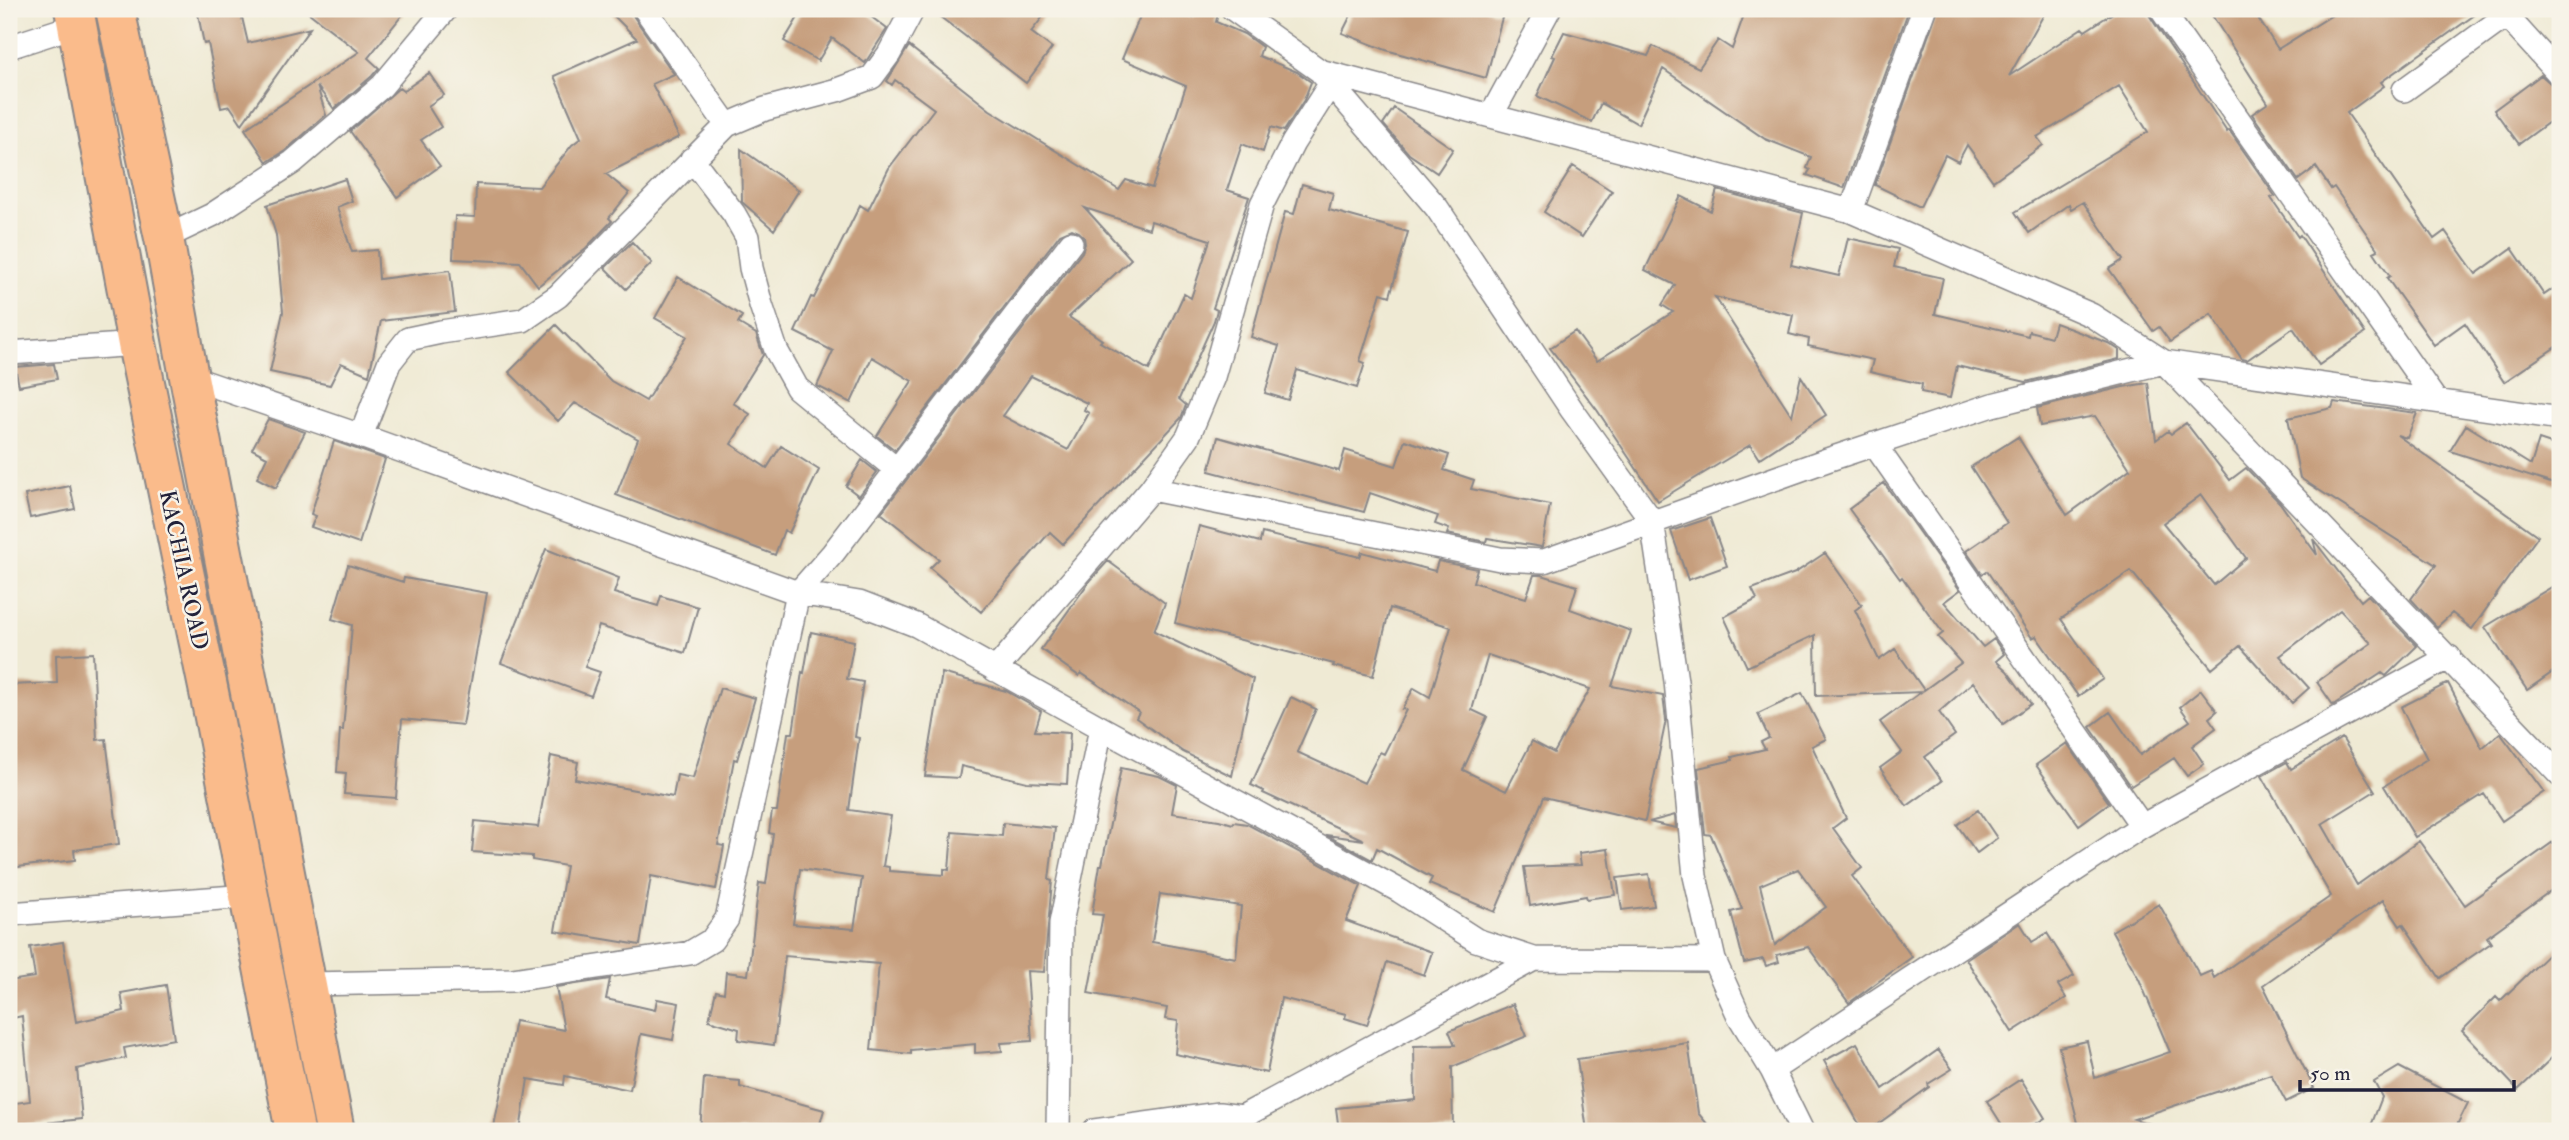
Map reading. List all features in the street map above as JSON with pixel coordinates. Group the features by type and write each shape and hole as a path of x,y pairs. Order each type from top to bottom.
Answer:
{"highway":[{"name":"KACHIA ROAD","path":"115,9 164,238 188,377 335,1131"},
{"name":"KACHIA ROAD","path":"75,17 137,344 295,1131"}],"street":[{"path":"164,238 212,215 293,162 382,86 446,9"},
{"path":"361,436 389,363 408,339 523,320 558,296 727,125 765,109 838,90 872,77 890,54 913,9"},
{"path":"1233,9 1326,77 1437,208 1572,410 1652,521 1676,681 1695,876 1714,960 1739,1016 1772,1070 1802,1131"},
{"path":"1491,116 1549,9"},
{"path":"1851,211 1924,9"},
{"path":"2161,9 2436,401"},
{"path":"650,10 727,125"},
{"path":"2404,90 2503,12 2560,75"},
{"path":"9,47 75,17"},
{"path":"1326,77 1491,116 1851,211 2091,315 2164,362 2560,775"},
{"path":"995,670 1151,489 1188,437 1213,377 1262,204 1326,77"},
{"path":"692,159 734,214 747,237 751,268 761,305 776,350 797,388 897,470"},
{"path":"308,984 512,980 690,953 712,940 727,919 798,593 833,553 1071,243"},
{"path":"9,353 137,344"},
{"path":"1151,489 1500,559 1544,561 1652,521 1992,405 2164,362 2560,419"},
{"path":"188,377 361,436 798,593 859,603 916,625 1400,891 1476,940 1534,959 1714,960"},
{"path":"1874,444 2143,825"},
{"path":"1772,1070 2143,825 2449,657"},
{"path":"1058,1131 1061,923 1101,728"},
{"path":"9,914 248,896"},
{"path":"1094,1131 1219,1114 1245,1124 1534,959"}],"building":[{"path":"197,9 240,9 248,43 310,28 242,124 230,106 221,108 208,43 204,44"},
{"path":"304,9 407,9 368,58 379,68 372,76 334,109 317,86 326,115 285,151 267,162 245,129 359,52"},
{"path":"607,9 631,9 674,74 652,84 679,137 606,174 629,193 609,218 612,221 586,248 538,286 520,262 453,259 455,216 475,217 476,184 539,187 572,145 581,138 554,76 637,39"},
{"path":"803,9 861,9 887,29 865,63 832,38 818,61 784,41"},
{"path":"930,9 1049,9 1031,32 1052,48 1026,83"},
{"path":"1143,9 1173,9 1193,17 1197,9 1219,9 1216,22 1244,34 1262,47 1259,56 1297,72 1311,82 1304,100 1284,131 1271,127 1263,152 1242,144 1227,190 1249,197 1213,308 1217,310 1214,321 1179,399 1186,405 1181,418 1063,544 1050,532 981,612 930,568 939,559 881,513 1082,252 1084,237 1072,229 1060,234 895,450 877,436 912,381 872,357 851,403 817,386 833,351 795,332 860,205 868,210 889,168 934,109 895,80 892,85 887,81 909,46 990,110 1119,190 1126,180 1152,188 1186,86 1122,59","holes":["1085,208 1149,229 1151,221 1210,240 1191,298 1184,294 1149,370 1100,342 1102,340 1069,317 1131,259","1031,376 1087,403 1084,410 1089,413 1068,450 1003,416"]},
{"path":"1354,9 1485,9 1503,14 1486,78 1386,50 1342,33"},
{"path":"1746,9 1909,9 1844,188 1807,175 1811,157 1765,139 1663,69 1638,124 1601,103 1592,122 1537,96 1564,32 1648,56 1653,46 1699,68 1718,40 1732,49"},
{"path":"1938,9 2047,9 2009,76 2082,28 2085,31 2119,9 2145,9 2227,132 2229,130 2275,196 2271,198 2298,237 2300,235 2365,333 2319,365 2293,328 2247,360 2242,359 2211,314 2170,342 2159,327 2153,331 2109,269 2123,260 2083,202 2071,209 2069,204 2029,233 2015,212 2148,132 2119,86 2037,137 2043,145 1993,181 1967,145 1958,162 1945,155 1920,207 1875,185"},
{"path":"2208,9 2252,9 2278,49 2342,9 2483,9 2381,82 2384,86 2347,113 2434,239 2445,231 2476,274 2512,248 2544,295 2560,284 2560,344 2504,382 2465,323 2434,345 2387,278 2390,276 2374,252 2378,250 2334,187 2331,189 2316,167 2298,180 2252,114 2268,103"},
{"path":"429,73 444,95 428,106 441,127 421,140 440,166 397,197 350,131 399,88 403,91"},
{"path":"2541,75 2560,92 2560,114 2519,144 2494,110"},
{"path":"1394,108 1453,149 1437,173 1409,154 1383,124"},
{"path":"741,149 799,190 774,230 742,202"},
{"path":"1573,166 1612,191 1582,237 1544,212"},
{"path":"345,179 352,201 337,207 352,252 377,250 379,279 450,270 455,312 381,321 369,375 341,363 330,385 270,372 283,312 276,235 267,205"},
{"path":"1302,184 1333,193 1329,210 1408,232 1390,296 1381,293 1360,361 1365,363 1357,388 1297,370 1288,400 1265,393 1279,346 1251,337 1285,212 1294,214"},
{"path":"1717,190 1803,213 1791,265 1839,276 1848,238 1898,249 1894,267 1943,278 1935,314 2028,336 2029,331 2051,337 2055,323 2108,343 2119,350 2119,359 2026,382 1957,366 1950,398 1921,392 1922,384 1870,372 1873,360 1808,346 1809,339 1789,334 1793,315 1715,297 1792,416 1801,376 1826,415 1759,459 1750,445 1658,501 1597,410 1550,348 1575,331 1597,361 1673,312 1662,305 1675,285 1645,270 1681,196 1711,211"},
{"path":"632,242 652,263 626,289 605,268"},
{"path":"678,277 742,316 738,323 756,334 763,355 733,403 750,414 731,444 767,468 781,446 819,470 789,533 784,530 775,555 616,495 638,439 575,403 558,421 509,372 556,325 611,381 646,401 687,336 655,318"},
{"path":"54,364 57,379 19,386 15,367"},
{"path":"2148,383 2156,440 2168,431 2171,434 2186,423 2230,480 2246,468 2280,503 2317,555 2313,539 2361,601 2368,595 2417,646 2386,676 2382,673 2333,705 2317,682 2371,643 2340,610 2280,656 2309,688 2292,703 2240,646 2212,669 2131,571 2061,619 2103,679 2078,696 2036,636 2032,638 1987,571 1982,574 1966,551 2007,523 1971,467 2018,437 2067,515 2130,469 2095,416 2040,426 2037,408","holes":["2201,495 2246,558 2214,585 2163,523"]},
{"path":"2334,402 2417,413 2407,438 2397,435 2538,536 2472,629 2452,613 2437,627 2411,599 2436,565 2300,478 2288,418 2332,408"},
{"path":"268,419 305,432 276,488 257,478 267,457 252,449"},
{"path":"2466,425 2531,465 2539,440 2560,447 2560,486 2450,451"},
{"path":"1218,437 1339,471 1345,450 1396,466 1405,440 1449,455 1444,470 1474,480 1471,489 1550,505 1542,547 1487,538 1486,542 1447,534 1449,529 1435,524 1438,516 1370,493 1364,512 1209,471"},
{"path":"334,441 385,459 359,544 311,527 316,516 311,514"},
{"path":"862,460 877,472 859,496 846,486"},
{"path":"1884,483 1960,590 1944,602 1983,647 1994,639 2004,654 1996,661 2007,671 2031,704 2003,724 1973,682 1939,712 1955,735 1925,757 1942,781 1907,806 1880,768 1902,752 1880,722 1921,692 1816,696 1815,635 1747,667 1724,617 1757,599 1752,589 1795,573 1825,553 1862,605 1855,610 1879,660 1895,649 1924,690 1961,663 1938,637 1943,633 1849,509"},
{"path":"70,486 75,509 30,518 25,495"},
{"path":"1710,518 1727,566 1688,580 1671,531"},
{"path":"1199,526 1260,542 1262,533 1360,557 1362,552 1435,571 1438,561 1477,569 1473,582 1526,598 1534,575 1577,586 1570,609 1631,631 1612,686 1663,696 1666,720 1645,821 1544,797 1495,912 1429,884 1432,878 1377,848 1372,860 1326,835 1364,840 1251,785 1291,697 1316,709 1297,752 1364,783 1380,752 1384,754 1406,710 1402,709 1414,688 1430,697 1451,627 1390,608 1373,676 1175,623","holes":["1488,655 1590,689 1554,753 1532,741 1506,791 1463,770 1487,717 1472,710"]},
{"path":"546,549 619,578 614,593 658,606 661,596 698,607 685,653 599,626 585,667 600,672 591,696 501,663"},
{"path":"1108,561 1165,603 1154,631 1253,679 1232,776 1183,752 1136,718 1139,712 1081,673 1079,676 1041,649 1089,582"},
{"path":"348,565 403,582 404,578 487,593 463,725 402,719 396,798 344,794 346,773 337,772 352,625 332,619"},
{"path":"2560,582 2560,667 2527,690 2485,627"},
{"path":"811,632 854,641 847,679 863,682 855,737 859,738 849,810 891,816 883,866 889,867 889,871 944,875 944,869 949,870 952,832 1002,836 1003,823 1055,828 1044,972 1027,971 1032,1041 1001,1043 1002,1051 975,1053 975,1044 911,1050 911,1054 871,1050 879,964 785,956 774,1045 738,1040 739,1029 709,1020 716,991 724,993 726,972 748,975 759,883 766,884 773,834 769,833 772,811 777,811 788,733 793,733 802,672 804,673","holes":["800,869 862,878 854,929 793,924"]},
{"path":"93,653 97,740 106,739 119,844 74,850 75,860 9,868 9,685 57,683 56,655"},
{"path":"942,673 1006,691 1041,711 1035,731 1070,733 1067,784 1027,782 961,766 959,778 925,776"},
{"path":"2448,683 2482,748 2500,733 2544,792 2502,821 2484,794 2415,837 2384,786 2427,759 2401,707"},
{"path":"720,688 755,698 737,760 734,759 718,845 724,846 716,889 651,876 640,945 555,931 566,866 532,860 532,856 472,852 475,821 538,827 551,756 578,762 575,779 673,797 677,775 693,778"},
{"path":"2201,690 2217,711 2209,718 2216,728 2192,746 2204,764 2187,776 2174,758 2131,786 2090,727 2110,712 2140,755 2190,721 2180,707"},
{"path":"1802,693 1826,739 1812,746 1846,818 1833,828 1862,868 1852,876 1912,957 1849,1003 1808,947 1777,955 1779,962 1766,966 1763,959 1744,963 1731,912 1742,909 1711,835 1705,834 1698,768 1765,749 1761,742 1769,738 1758,714","holes":["1798,869 1826,907 1775,945 1760,885"]},
{"path":"2342,738 2375,791 2322,824 2357,885 2419,841 2465,905 2560,837 2560,884 2487,937 2491,943 2440,978 2383,900 2263,985 2314,1088 2286,1102 2271,1074 2134,1119 2157,1126 2157,1131 2080,1131 2059,1047 2087,1041 2095,1078 2170,1052 2139,979 2112,931 2159,904 2200,976 2211,971 2214,978 2331,896 2262,776 2287,762 2291,769"},
{"path":"2067,743 2109,803 2079,825 2036,765"},
{"path":"1121,768 1159,776 1177,785 1172,813 1247,824 1361,886 1346,921 1432,952 1424,975 1387,962 1367,1025 1345,1018 1346,1014 1281,998 1267,1073 1175,1054 1178,1021 1165,1019 1167,1008 1088,993 1103,915 1092,914","holes":["1160,894 1241,906 1236,958 1152,942"]},
{"path":"1978,810 1997,838 1977,853 1957,825"},
{"path":"1675,815 1676,828 1649,822"},
{"path":"1608,849 1615,895 1587,899 1586,896 1530,906 1524,867 1581,865 1579,853"},
{"path":"1649,874 1654,906 1622,910 1617,878"},
{"path":"2020,923 2032,942 2047,933 2074,976 2058,985 2066,998 2012,1032 1966,959"},
{"path":"63,942 76,1022 124,1011 121,993 166,985 174,1039 124,1048 126,1058 77,1069 82,1119 17,1126 15,1103 30,1101 22,1016 9,1019 9,981 35,977 30,947"},
{"path":"2560,943 2560,1050 2518,1090 2462,1031 2496,997 2500,1001"},
{"path":"610,979 606,999 655,1010 657,999 679,1003 673,1040 641,1034 630,1090 565,1076 564,1085 528,1079 520,1131 493,1131 515,1021 564,1030 556,987"},
{"path":"1513,1004 1527,1036 1452,1067 1453,1131 1339,1131 1336,1108 1415,1100 1414,1046 1455,1045 1449,1031"},
{"path":"1688,1043 1698,1113 1713,1131 1587,1131 1577,1059"},
{"path":"1857,1043 1883,1089 1938,1050 1952,1069 1928,1084 1929,1087 1868,1131 1863,1131 1824,1061"},
{"path":"2399,1067 2468,1103 2454,1131 2369,1131 2382,1097 2374,1082"},
{"path":"704,1078 740,1081 740,1087 824,1110 818,1131 700,1131"},
{"path":"2021,1079 2045,1118 2024,1131 2006,1131 1987,1101"}]}
